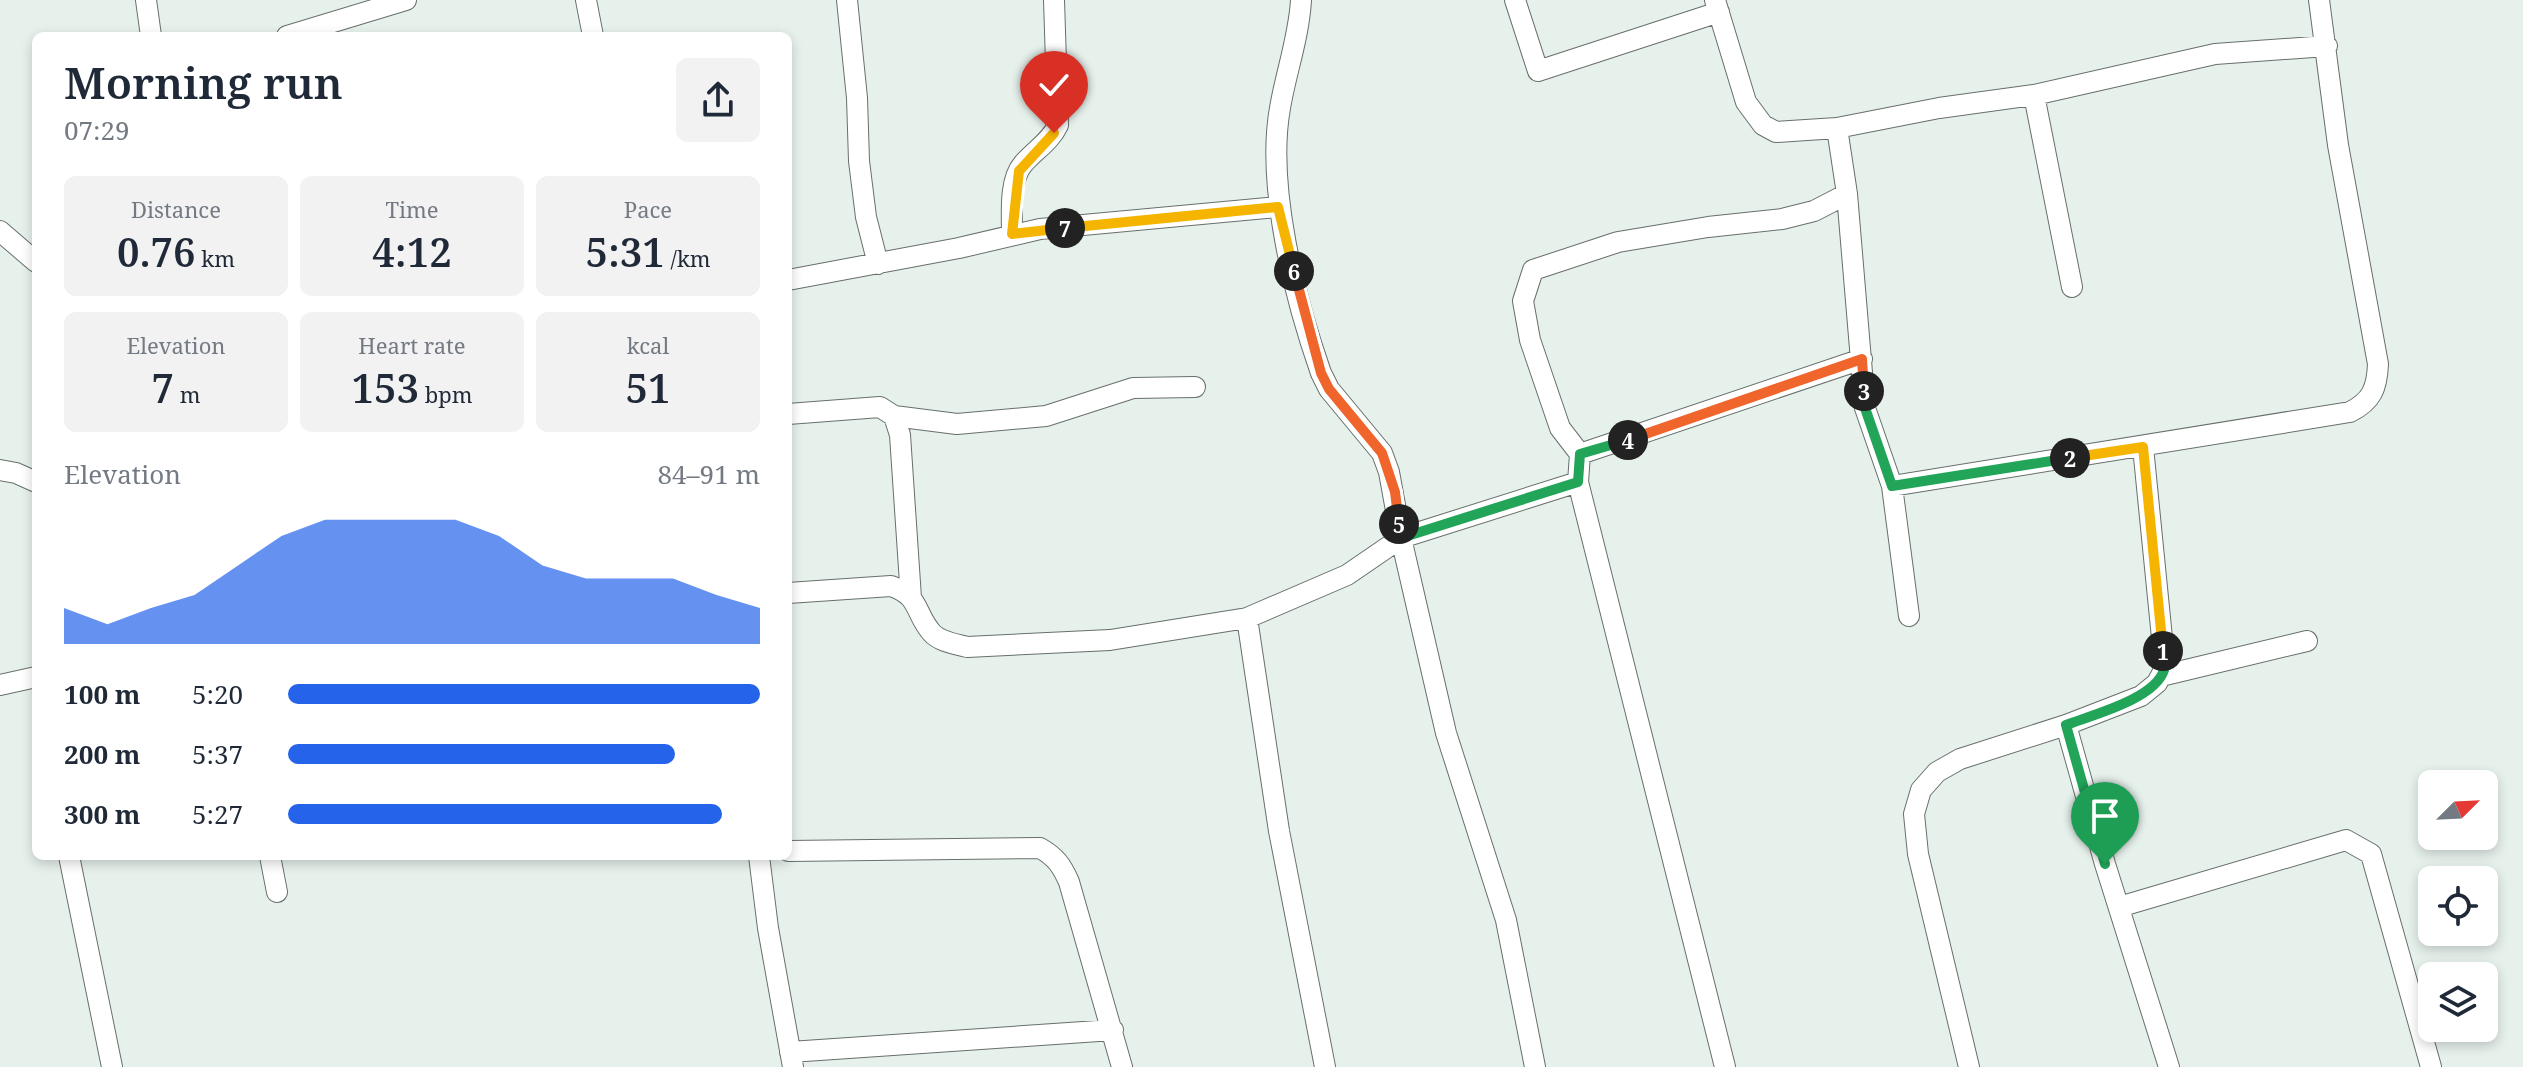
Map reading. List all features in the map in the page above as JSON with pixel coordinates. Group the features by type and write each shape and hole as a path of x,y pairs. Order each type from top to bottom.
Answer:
{"street":[{"path":"146,0 150,32"},
{"path":"298,32 373,4 406,0"},
{"path":"586,0 592,32"},
{"path":"847,0 857,98 859,161 866,217 878,264"},
{"path":"1012,234 1019,171 1049,140 1058,125 1054,0"},
{"path":"1301,0 1299,23 1279,110 1278,207 1321,373 1329,389 1382,453 1395,492 1401,538 1446,733 1506,920 1535,1067"},
{"path":"1515,0 1538,71 1717,6 1746,102 1763,125 1776,132 1837,128 1939,108 2034,95 2215,54 2327,46"},
{"path":"1892,486 2350,412 2366,404 2377,385 2378,364 2338,145 2319,0"},
{"path":"2034,95 2072,287"},
{"path":"1837,128 1847,194 1865,408 1892,486 1909,616"},
{"path":"1725,1067 1578,482 1580,454 1560,428 1530,340 1523,301 1533,270 1618,242 1681,230 1782,219 1814,211 1847,194"},
{"path":"792,279 1012,234 1278,207"},
{"path":"0,231 32,259"},
{"path":"1580,454 1862,359"},
{"path":"792,414 880,407 894,416 957,424 1046,416 1133,388 1195,387"},
{"path":"894,416 900,435 911,598"},
{"path":"1969,1067 1918,854 1914,814 1921,790 1937,772 1960,759 2066,725 2141,696 2157,683 2165,668 2143,447"},
{"path":"0,470 32,481"},
{"path":"792,593 891,586 904,590 932,634 967,647 1110,640 1247,618 1347,575 1401,538 1578,482"},
{"path":"1247,618 1279,831 1325,1067"},
{"path":"2161,676 2307,641"},
{"path":"0,685 32,678"},
{"path":"2066,725 2169,1067"},
{"path":"2119,907 2346,840 2371,854 2431,1067"},
{"path":"792,851 1040,848 1060,863 1069,882 1122,1067"},
{"path":"70,860 112,1067"},
{"path":"271,860 277,892"},
{"path":"760,860 792,1060 1113,1030"}],"route":[{"path":"1054,133 1019,171 1012,234 1278,207 1321,373 1329,389 1382,453 1395,492 1401,538 1578,482 1580,454 1862,359 1865,408 1892,486 2143,447 2165,668 2157,683 2141,696 2066,725 2105,864"}]}
